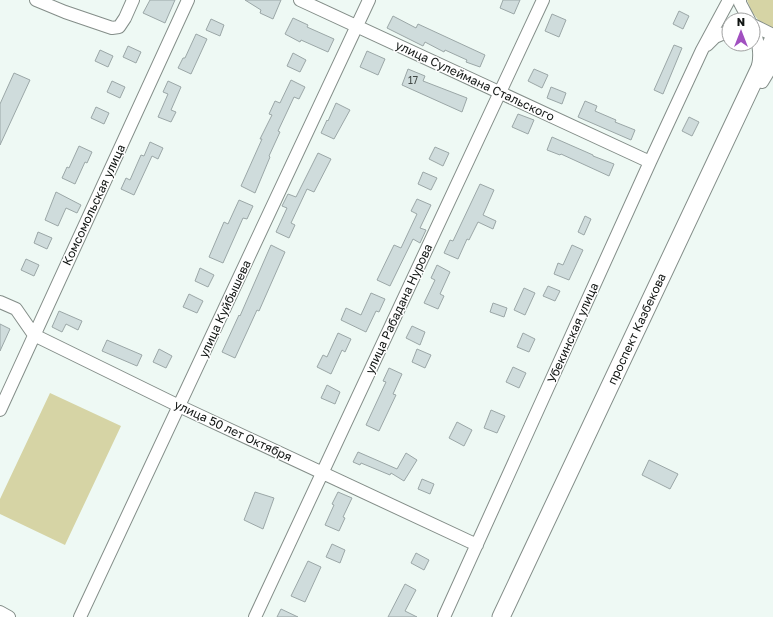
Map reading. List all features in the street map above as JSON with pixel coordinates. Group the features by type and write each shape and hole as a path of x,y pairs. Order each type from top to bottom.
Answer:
{"highway":[{"name":"проспект Казбекова","path":"514,617 759,81 773,40"},
{"name":"проспект Казбекова","path":"501,617 759,81 773,58"}],"street":[{"path":"36,0 65,12 112,28 119,27 133,0"},
{"name":"Комсомольская улица","path":"0,410 188,0"},
{"name":"улица Сулеймана Стальского","path":"300,0 650,162"},
{"name":"улица Куйбышева","path":"80,617 369,0"},
{"name":"улица Рабадана Нурова","path":"255,617 543,0"},
{"name":"Убекинская улица","path":"444,617 650,162 702,50 729,0"},
{"path":"740,0 745,12"},
{"path":"761,29 773,35"},
{"path":"702,50 715,36 721,34"},
{"path":"759,81 760,52"},
{"path":"759,81 773,64"},
{"name":"улица 50 лет Октября","path":"0,302 16,309 34,335 179,406 477,545"},
{"path":"0,612 9,617"}],"shaded area":[{"path":"747,0 773,0 773,29 763,26 761,23 761,12 752,12"},
{"path":"50,393 121,426 65,545 0,514 0,499"}],"building":[{"path":"150,0 175,0 165,23 143,13"},
{"path":"245,0 281,0 273,19 260,13 261,10"},
{"path":"503,0 520,0 514,14 500,8"},
{"path":"679,11 689,16 683,29 673,24"},
{"path":"552,14 566,20 559,37 545,31"},
{"path":"393,16 416,28 418,24 485,55 480,67 466,62 467,60 445,50 444,52 425,42 423,46 387,28"},
{"path":"293,18 308,25 307,27 334,39 328,52 301,40 300,42 285,34"},
{"path":"211,19 224,25 220,36 206,30"},
{"path":"196,34 207,39 191,74 178,68 183,58 185,58"},
{"path":"674,45 682,48 663,94 654,90"},
{"path":"128,46 141,52 136,63 123,57"},
{"path":"100,50 113,56 108,67 95,61"},
{"path":"367,51 385,59 378,75 360,67"},
{"path":"293,53 306,60 300,72 287,66"},
{"path":"408,69 425,76 423,81 467,98 462,112 402,85"},
{"path":"534,69 548,75 542,88 528,81"},
{"path":"14,73 30,80 0,145 0,104"},
{"path":"291,80 305,87 299,99 294,97 278,131 280,132 255,193 241,186 262,139 260,139 272,115 269,114 275,101 280,103"},
{"path":"112,81 125,87 120,98 107,92"},
{"path":"168,81 181,87 171,110 176,112 171,122 158,117 168,94 163,92"},
{"path":"551,87 566,93 562,104 547,98"},
{"path":"585,101 597,106 595,111 616,120 615,122 635,130 631,140 578,117"},
{"path":"336,103 350,110 334,139 321,133"},
{"path":"96,107 109,113 104,124 91,118"},
{"path":"518,114 534,120 528,134 512,127"},
{"path":"689,117 699,122 692,136 682,131"},
{"path":"552,137 614,164 609,176 561,154 560,155 547,150"},
{"path":"150,142 163,148 158,159 152,156 134,195 121,189 126,178 130,180 141,155 144,156"},
{"path":"79,146 92,152 87,163 85,162 75,184 62,178 67,167 69,168"},
{"path":"435,147 449,153 443,166 429,159"},
{"path":"318,153 331,159 314,192 307,189 291,223 295,225 289,238 276,232 287,208 282,206 288,194 296,197"},
{"path":"423,172 437,178 431,190 418,184"},
{"path":"480,184 494,190 483,215 496,221 493,229 478,222 469,240 467,239 458,259 444,253 450,240 453,241"},
{"path":"56,192 81,205 77,213 66,208 58,226 45,220"},
{"path":"417,199 431,205 420,228 426,230 420,243 413,239 390,286 377,280 394,245 401,248 417,214 411,211"},
{"path":"239,200 253,206 247,219 243,218 223,263 209,257 224,222 228,224"},
{"path":"585,216 591,219 584,235 578,232"},
{"path":"38,232 52,238 47,249 34,243"},
{"path":"271,245 285,252 259,311 257,310 235,358 222,352 239,315 240,316"},
{"path":"572,245 583,250 569,280 554,274 558,263 563,265"},
{"path":"26,259 39,265 34,276 21,270"},
{"path":"437,265 450,272 440,294 444,296 438,309 424,303 435,280 431,278"},
{"path":"200,268 214,275 208,287 195,281"},
{"path":"548,286 560,291 555,301 543,296"},
{"path":"524,288 535,293 525,315 514,310"},
{"path":"371,293 385,299 379,312 376,311 366,332 341,320 346,308 361,315"},
{"path":"189,294 203,301 197,313 183,307"},
{"path":"493,303 507,308 504,317 490,312"},
{"path":"59,311 82,321 78,330 66,324 62,332 52,327"},
{"path":"0,324 10,329 0,351"},
{"path":"412,326 425,332 420,345 406,338"},
{"path":"338,333 351,339 345,352 342,350 331,374 317,367 323,355 327,357"},
{"path":"523,333 535,339 529,352 517,347"},
{"path":"107,340 142,355 137,366 102,351"},
{"path":"159,349 172,356 166,368 153,362"},
{"path":"417,349 431,355 425,368 412,362"},
{"path":"513,367 526,373 519,388 506,382"},
{"path":"389,368 402,374 393,394 396,395 379,431 366,425 386,382 383,381"},
{"path":"327,385 340,392 335,404 321,398"},
{"path":"491,410 505,416 497,433 484,428"},
{"path":"457,422 472,430 464,446 449,438"},
{"path":"358,452 397,469 406,453 417,460 404,481 391,473 390,475 361,463 360,465 353,462"},
{"path":"649,460 678,474 670,489 642,475"},
{"path":"422,479 434,484 430,494 418,489"},
{"path":"255,492 274,498 263,529 244,520"},
{"path":"338,492 352,498 343,517 345,518 339,531 325,525"},
{"path":"332,544 345,550 340,563 326,557"},
{"path":"416,553 429,560 424,570 411,563"},
{"path":"308,561 321,567 305,602 291,596"},
{"path":"405,584 416,590 405,611 417,617 388,617"},
{"path":"281,609 298,617 277,617"}]}
